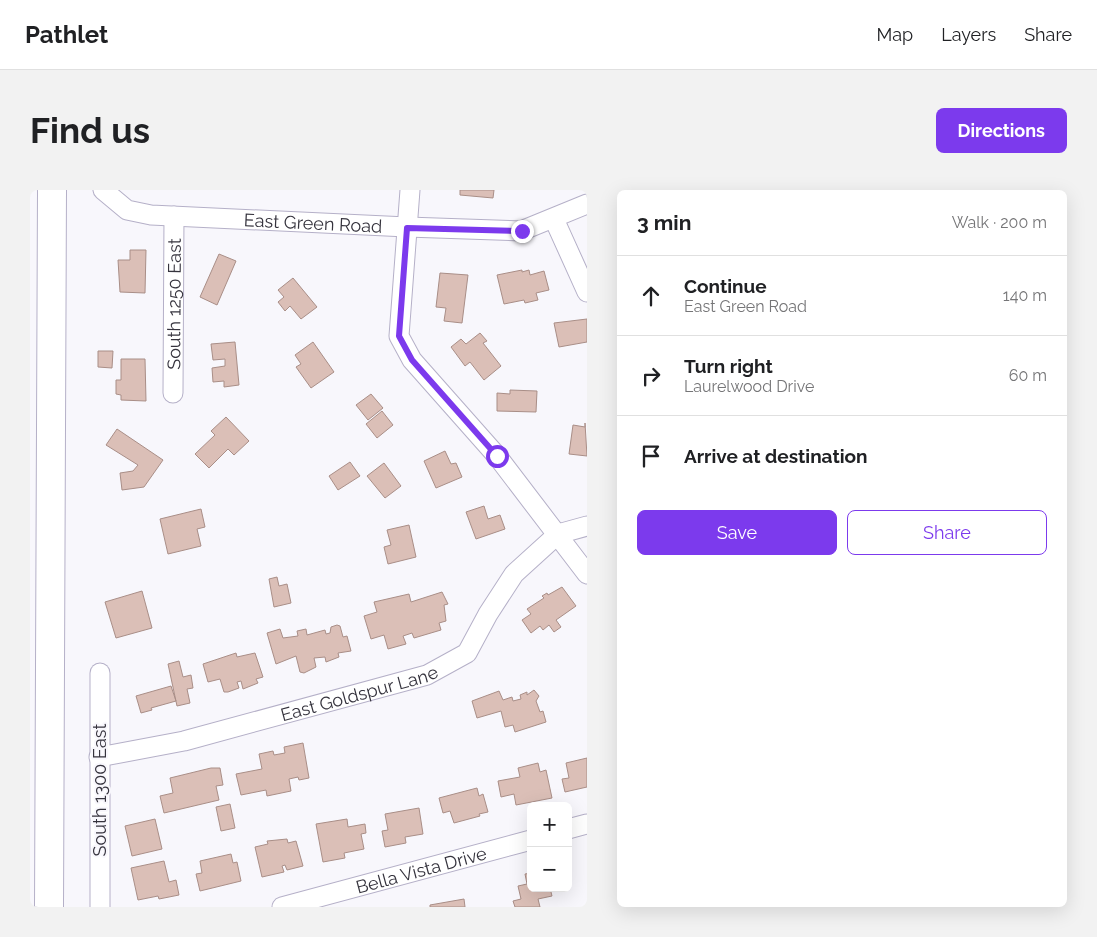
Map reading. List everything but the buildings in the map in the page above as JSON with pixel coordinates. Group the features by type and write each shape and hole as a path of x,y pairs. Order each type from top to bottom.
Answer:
{"highway":[{"path":"49,907 52,190"}],"street":[{"name":"East Green Road","path":"103,190 127,210 174,216 407,228 399,336 412,360 497,456 587,574"},
{"path":"410,190 407,228 522,231 587,204"},
{"name":"South 1250 East","path":"173,393 174,216"},
{"path":"554,219 587,292"},
{"path":"558,534 587,526"},
{"name":"East Goldspur Lane","path":"99,757 184,741 428,675 467,653 488,614 514,574 558,534"},
{"name":"South 1300 East","path":"100,673 100,907"},
{"path":"572,828 587,824"},
{"name":"Bella Vista Drive","path":"282,907 527,841"}],"route":[{"path":"497,456 412,360 399,336 407,228 522,231"}]}
